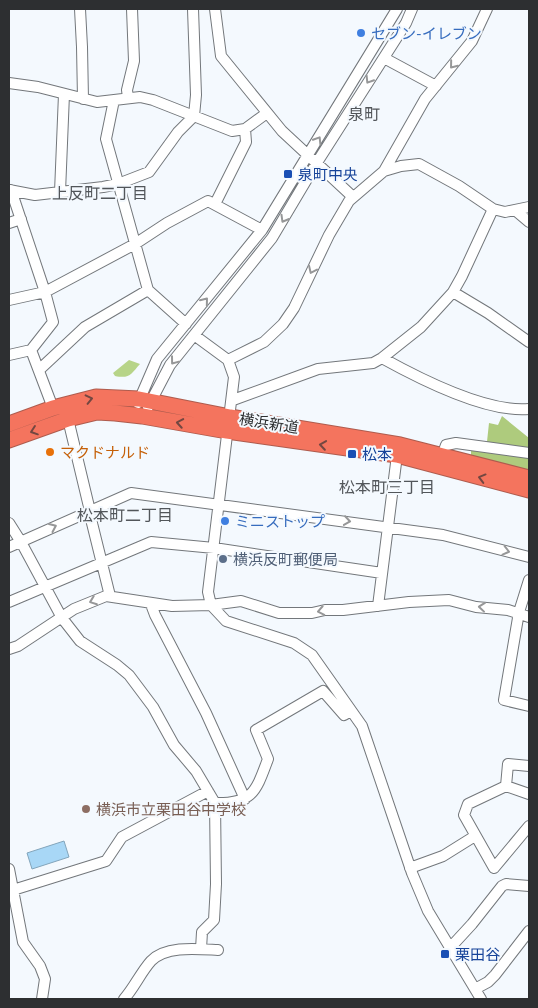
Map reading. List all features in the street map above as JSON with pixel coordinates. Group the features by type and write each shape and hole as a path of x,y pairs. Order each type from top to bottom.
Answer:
{"highway":[{"name":"横浜新道","path":"9,424 53,408 96,398 145,400 228,424 397,455 529,490"},
{"name":"横浜新道","path":"9,440 68,419 97,412 228,424 400,445 529,478"}],"street":[{"path":"80,9 83,99"},
{"path":"128,98 134,61 132,9"},
{"path":"10,190 35,195 60,192 118,184 149,172 178,132 194,116 196,95 193,9"},
{"path":"214,9 221,56 282,131 353,197"},
{"path":"145,400 157,359 262,230 397,9"},
{"path":"137,416 145,400 170,365 272,238 316,164 384,58 412,9"},
{"path":"228,360 264,342 283,324 294,308 329,235 353,197 384,171 425,99 472,41 487,9"},
{"path":"384,58 436,86"},
{"path":"9,83 38,87 96,102 140,97 153,100 232,130 244,129 267,113"},
{"path":"60,192 64,94"},
{"path":"114,100 106,139 148,290 186,324"},
{"path":"215,204 246,142 244,129"},
{"path":"384,171 400,166 419,164 459,186 493,209 505,212 529,207"},
{"path":"9,355 31,350 53,322 45,292 10,190"},
{"path":"9,300 45,292 208,202 262,230"},
{"path":"233,400 318,369 372,363 382,358 421,327 453,292 493,209"},
{"path":"516,210 529,222"},
{"path":"9,223 21,219"},
{"path":"40,370 85,327 148,290"},
{"path":"453,292 488,313 529,342"},
{"path":"194,335 228,360 234,378 233,400 228,424 208,592 211,605 226,621 294,643 312,655 362,726 410,868 428,911 481,999"},
{"path":"31,350 53,408"},
{"path":"382,358 415,376 456,393 496,406 520,410 529,409"},
{"path":"68,419 110,596"},
{"path":"442,456 446,445 456,443 529,453"},
{"path":"378,606 397,455"},
{"path":"9,547 131,493 443,535 529,557"},
{"path":"9,523 62,618 80,641 129,675 156,712 174,745 196,771 215,803 216,884 214,920 202,932 201,949"},
{"path":"9,602 151,542 214,548 382,573"},
{"path":"529,580 519,612 504,700 529,706"},
{"path":"9,649 18,646 62,618 74,608 96,599 110,596 172,606 211,605 241,601 279,613 312,613 325,610 343,610 409,602 449,600 476,607 519,612 529,617"},
{"path":"153,603 152,607 155,615 206,713 245,799"},
{"path":"215,803 231,803 245,799 256,788 268,759 256,730 323,691 344,715 351,711"},
{"path":"506,786 508,764 529,766"},
{"path":"529,794 506,786 468,804 464,815 495,871 529,826"},
{"path":"13,890 106,861 122,837 208,791"},
{"path":"410,868 443,856 475,836"},
{"path":"9,869 23,942 40,966 44,979 42,999"},
{"path":"449,948 503,884 529,886"},
{"path":"474,989 488,982 495,975 529,931"},
{"path":"124,999 156,956 178,950 218,950"}],"green space":[{"path":"129,360 140,364 127,376 115,376 113,373"},
{"path":"502,416 529,438 529,472 471,458 471,449 486,451 489,423 498,425"}],"water":[{"path":"64,841 69,857 32,869 27,853"}],"place":[{"name":"セブン-イレブン","path":"361,33"},
{"name":"泉町中央","path":"288,174"},
{"name":"マクドナルド","path":"50,452"},
{"name":"松本","path":"352,454"},
{"name":"ミニストップ","path":"225,521"},
{"name":"横浜反町郵便局","path":"223,559"},
{"name":"横浜市立栗田谷中学校","path":"86,809"},
{"name":"栗田谷","path":"445,954"}],"district":[{"name":"泉町","path":"364,114"},
{"name":"上反町二丁目","path":"100,193"},
{"name":"松本町三丁目","path":"387,487"},
{"name":"松本町二丁目","path":"125,515"}]}
